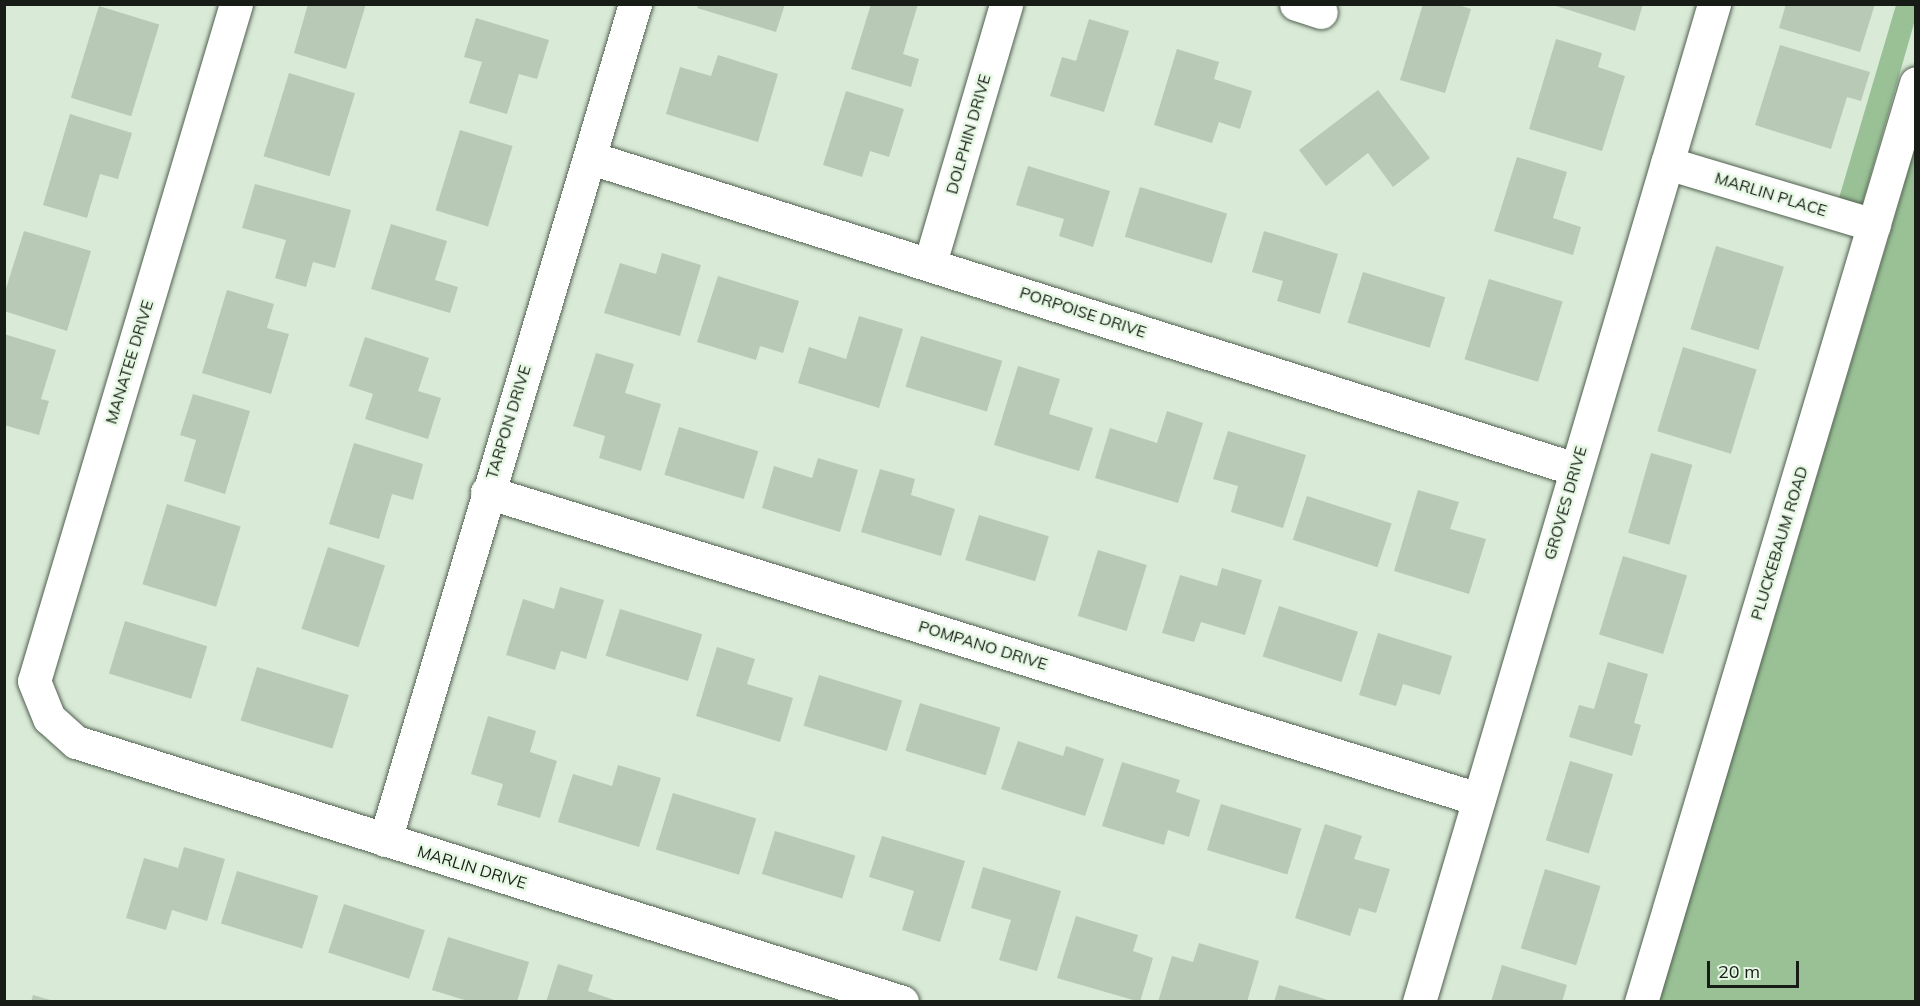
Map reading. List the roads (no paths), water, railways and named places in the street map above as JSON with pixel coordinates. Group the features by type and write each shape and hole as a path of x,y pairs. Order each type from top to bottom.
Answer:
{"street":[{"name":"MANATEE DRIVE","path":"50,718 34,681 236,4"},
{"name":"TARPON DRIVE","path":"386,840 487,492 591,158 635,4"},
{"name":"DOLPHIN DRIVE","path":"930,263 1006,4"},
{"name":"GROVES DRIVE","path":"1419,1002 1714,4"},
{"name":"PLUCKEBAUM ROAD","path":"1641,1002 1916,83"},
{"name":"PORPOISE DRIVE","path":"591,158 930,263 1575,469"},
{"name":"MARLIN PLACE","path":"1667,163 1874,225"},
{"name":"POMPANO DRIVE","path":"487,492 1478,799"},
{"name":"MARLIN DRIVE","path":"50,718 76,742 902,1002"}]}
